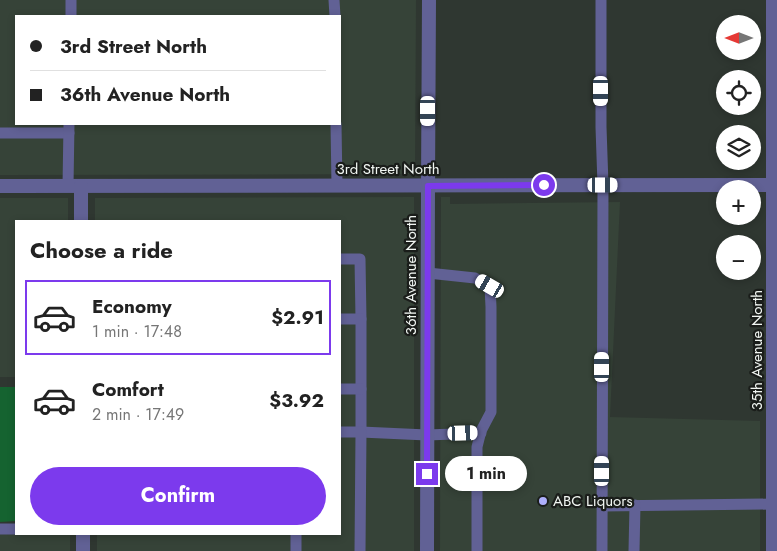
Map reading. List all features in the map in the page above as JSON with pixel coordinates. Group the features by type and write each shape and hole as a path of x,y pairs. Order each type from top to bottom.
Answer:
{"street":[{"name":"36th Avenue North","path":"427,551 429,0"},
{"name":"35th Avenue North","path":"773,0 775,185 773,551"},
{"name":"3rd Street North","path":"0,186 775,185"},
{"path":"74,186 81,220"},
{"path":"83,535 83,551"}],"lane":[{"path":"71,0 71,15"},
{"path":"334,0 334,15"},
{"path":"601,0 603,185 602,551"},
{"path":"336,125 337,186"},
{"path":"0,133 69,128 74,186"},
{"path":"341,259 360,259 360,551"},
{"path":"428,273 475,278 490,286 491,412 477,447 477,551"},
{"path":"341,319 361,319"},
{"path":"341,389 361,389"},
{"path":"341,432 427,435 481,433"},
{"path":"602,506 773,504"},
{"path":"634,551 635,506"},
{"path":"0,529 15,529"},
{"path":"296,535 296,551"}],"shaded area":[{"path":"0,0 416,0 415,174 0,175"},
{"path":"414,197 414,551 97,551 97,535 341,535 341,220 95,220 95,198"},
{"path":"441,197 450,197 450,204 620,202 610,417 760,421 760,551 440,551"},
{"path":"0,198 68,198 68,220 15,220 15,377 0,377"},
{"path":"0,532 15,535 70,535 70,551 0,551"}],"green space":[{"path":"0,387 15,387 15,521 0,522"}],"place":[{"name":"ABC Liquors","path":"543,501"}],"route":[{"path":"427,474 428,186 544,185"}]}
